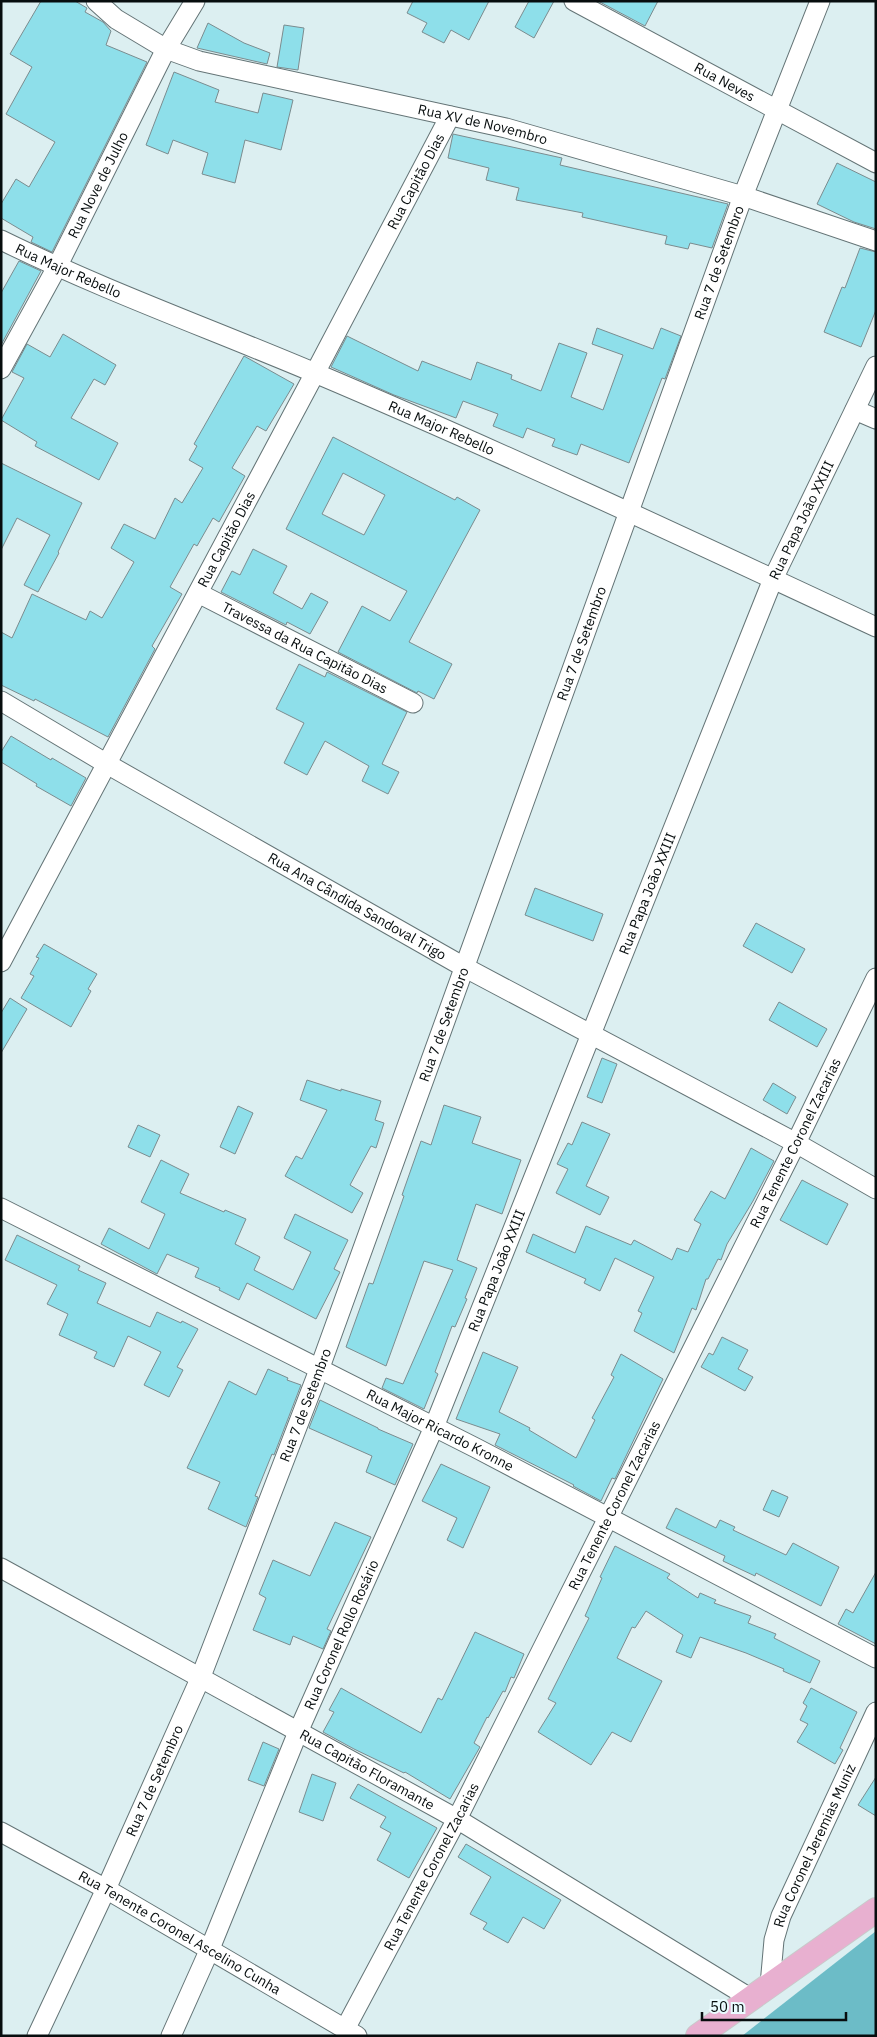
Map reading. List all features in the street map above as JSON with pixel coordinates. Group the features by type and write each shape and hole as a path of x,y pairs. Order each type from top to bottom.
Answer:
{"main road":[{"path":"698,2036 876,1910"}],"street":[{"name":"Rua XV de Novembro","path":"96,1 116,19 166,49 199,61 506,128 743,196 876,241"},
{"name":"Rua Nove de Julho","path":"1,369 56,267 166,49 195,1"},
{"name":"Rua Neves","path":"574,1 876,163"},
{"name":"Rua 7 de Setembro","path":"37,2036 106,1889 200,1679 319,1370 743,196 820,1"},
{"name":"Rua Capitão Dias","path":"1,962 450,116"},
{"name":"Rua Major Rebello","path":"1,240 56,267 315,373 630,512 876,627"},
{"name":"Rua Papa João XXIII","path":"434,1428 773,579 876,366"},
{"path":"855,410 876,420"},
{"name":"Travessa da Rua Capitão Dias","path":"198,593 413,703"},
{"name":"Rua Ana Cândida Sandoval Trigo","path":"1,701 107,764 464,967 796,1143 876,1189"},
{"name":"Rua Tenente Coronel Zacarias","path":"351,2032 607,1517 796,1143 876,978"},
{"name":"Rua Major Ricardo Kronne","path":"1,1208 434,1428 876,1658"},
{"name":"Rua Coronel Rollo Rosário","path":"171,2036 209,1950 298,1732 434,1428"},
{"name":"Rua Capitão Floramante","path":"1,1568 457,1819 750,1998"},
{"name":"Rua Coronel Jeremias Muniz","path":"770,1985 774,1940 781,1916 876,1712"},
{"name":"Rua Tenente Coronel Ascelino Cunha","path":"1,1832 106,1889 351,2032"}],"water":[{"path":"876,1931 876,2036 742,2036"}],"building":[{"path":"41,1 75,1 87,8 85,12 103,22 111,31 106,45 147,62 52,252 31,242 33,237 1,218 1,204 16,179 29,187 55,142 6,114 32,67 10,54"},
{"path":"413,1 489,1 469,40 451,30 444,43 422,32 427,23 407,13"},
{"path":"529,1 554,1 534,38 515,27"},
{"path":"598,1 658,1 645,26"},
{"path":"208,23 244,43 270,53 267,64 197,48"},
{"path":"284,25 304,28 298,70 277,67"},
{"path":"174,72 219,90 215,102 258,113 263,93 293,100 281,150 245,140 235,183 202,174 208,153 173,140 168,154 146,145"},
{"path":"453,134 562,158 560,165 728,204 712,248 690,243 688,249 665,244 667,236 582,217 583,213 516,200 519,188 486,180 489,168 448,158"},
{"path":"837,163 876,182 876,229 854,222 817,204"},
{"path":"860,248 876,252 876,310 861,347 824,332 842,287 845,288"},
{"path":"19,261 41,271 1,345 1,293"},
{"path":"597,328 653,349 661,328 681,336 665,379 662,378 629,463 581,444 577,455 552,446 555,439 527,428 523,438 493,426 498,414 463,401 456,418 394,395 331,367 347,336 418,371 422,361 471,380 477,362 512,375 511,379 541,391 559,343 587,353 571,397 603,410 623,355 592,344"},
{"path":"63,334 116,365 105,385 94,379 71,418 118,443 99,480 35,446 37,442 1,420 24,378 12,372 27,344 50,357"},
{"path":"244,356 294,384 266,431 257,426 232,468 245,476 219,522 213,518 197,546 194,544 170,587 182,594 152,646 155,649 108,737 35,699 34,701 1,685 1,632 12,638 32,594 86,620 90,611 102,618 134,562 111,548 124,524 155,539 175,498 182,503 203,468 189,460 197,446 194,444"},
{"path":"333,437 455,500 457,497 480,510 409,642 452,664 434,699 418,691 417,693 338,652 362,606 390,621 407,591 286,529","holes":["343,473 385,495 364,535 322,514"]},
{"path":"1,463 82,503 59,553 38,592 24,585 50,535 17,518 1,550"},
{"path":"253,549 287,566 273,593 302,609 311,593 328,602 310,634 287,622 286,625 221,592 232,571 240,575"},
{"path":"299,664 325,677 327,672 407,712 382,764 399,772 388,794 362,781 369,766 325,741 307,775 284,763 304,723 276,709"},
{"path":"11,736 86,778 71,806 36,786 37,784 1,762 1,752"},
{"path":"535,888 603,914 593,941 525,915"},
{"path":"756,923 805,949 792,973 743,946"},
{"path":"44,944 97,974 88,989 91,991 71,1027 21,998 34,976 30,974 39,958 36,957"},
{"path":"10,998 27,1009 1,1053 1,1013"},
{"path":"779,1002 827,1029 817,1047 769,1020"},
{"path":"602,1058 617,1064 602,1103 587,1097"},
{"path":"307,1080 381,1101 375,1120 384,1123 376,1148 371,1146 350,1185 363,1193 352,1213 285,1176 296,1156 302,1159 327,1110 300,1100"},
{"path":"773,1083 796,1097 787,1114 763,1100"},
{"path":"444,1105 481,1117 472,1143 521,1160 502,1214 476,1204 457,1260 477,1268 455,1327 452,1326 435,1372 438,1374 424,1409 382,1388 386,1378 403,1384 453,1270 424,1261 386,1366 346,1347 369,1283 373,1284 421,1141 431,1145"},
{"path":"238,1106 253,1113 235,1154 220,1147"},
{"path":"582,1122 610,1134 586,1186 609,1197 600,1215 556,1193 568,1169 557,1164 568,1143 572,1145"},
{"path":"138,1125 160,1135 150,1157 128,1147"},
{"path":"751,1148 774,1161 727,1244 721,1260 718,1259 708,1279 706,1279 696,1310 692,1308 674,1353 634,1331 642,1313 638,1311 654,1277 615,1258 600,1291 584,1283 586,1279 526,1252 533,1234 575,1253 586,1226 631,1245 634,1240 672,1260 677,1248 688,1252 701,1224 694,1220 711,1191 725,1199"},
{"path":"161,1160 189,1174 180,1193 224,1212 225,1210 246,1219 235,1244 260,1257 254,1270 293,1290 311,1252 284,1238 295,1214 348,1240 334,1269 340,1272 316,1319 247,1283 239,1300 219,1290 220,1288 195,1277 199,1268 167,1254 157,1274 101,1244 109,1228 149,1249 165,1214 141,1202"},
{"path":"802,1180 848,1204 827,1245 780,1220"},
{"path":"17,1235 80,1266 78,1270 106,1283 97,1303 150,1327 157,1312 198,1329 177,1367 183,1370 169,1397 144,1385 161,1352 128,1336 114,1367 94,1358 97,1352 59,1335 68,1314 47,1304 57,1285 5,1260"},
{"path":"722,1337 748,1350 738,1369 753,1377 745,1391 701,1367 709,1353 713,1355"},
{"path":"483,1352 518,1367 499,1412 530,1428 529,1430 576,1458 595,1420 592,1418 614,1377 611,1375 621,1354 663,1379 615,1479 612,1478 601,1501 574,1485 495,1445 500,1434 456,1419"},
{"path":"268,1369 288,1378 287,1380 301,1385 274,1455 272,1454 255,1496 258,1497 246,1527 208,1509 220,1482 187,1468 229,1381 256,1395"},
{"path":"320,1400 413,1444 395,1485 366,1472 372,1456 309,1428"},
{"path":"441,1464 490,1487 463,1548 447,1540 457,1518 422,1501"},
{"path":"772,1490 788,1497 779,1517 763,1510"},
{"path":"676,1508 716,1528 720,1520 735,1527 733,1530 786,1555 793,1543 839,1567 821,1606 756,1573 755,1576 723,1561 725,1556 666,1528"},
{"path":"335,1522 371,1537 327,1629 331,1631 323,1649 293,1636 290,1645 253,1630 266,1598 259,1594 273,1560 310,1576"},
{"path":"615,1546 670,1574 667,1578 698,1598 700,1593 716,1600 714,1603 751,1616 748,1623 776,1634 774,1638 820,1661 810,1683 783,1671 784,1669 746,1653 700,1637 691,1658 676,1652 683,1635 646,1611 635,1628 632,1627 617,1658 662,1681 631,1742 612,1732 591,1765 538,1732 556,1703 548,1699 589,1618 585,1616 602,1578 600,1577"},
{"path":"876,1572 876,1644 838,1624 846,1609 853,1613"},
{"path":"475,1632 524,1654 514,1678 511,1677 505,1692 503,1691 487,1717 474,1743 480,1747 450,1799 405,1772 354,1749 323,1732 334,1712 329,1710 341,1688 421,1733 438,1698 442,1700"},
{"path":"811,1688 857,1712 840,1748 843,1750 835,1764 797,1742 808,1724 800,1720 807,1706 803,1703"},
{"path":"263,1742 279,1749 264,1786 248,1780"},
{"path":"312,1774 336,1783 323,1821 299,1812"},
{"path":"876,1777 876,1816 858,1805"},
{"path":"358,1784 437,1828 409,1878 377,1860 391,1833 380,1827 386,1817 350,1798"},
{"path":"466,1844 561,1900 544,1929 523,1917 508,1943 483,1929 487,1923 470,1914 491,1877 458,1857"}]}
